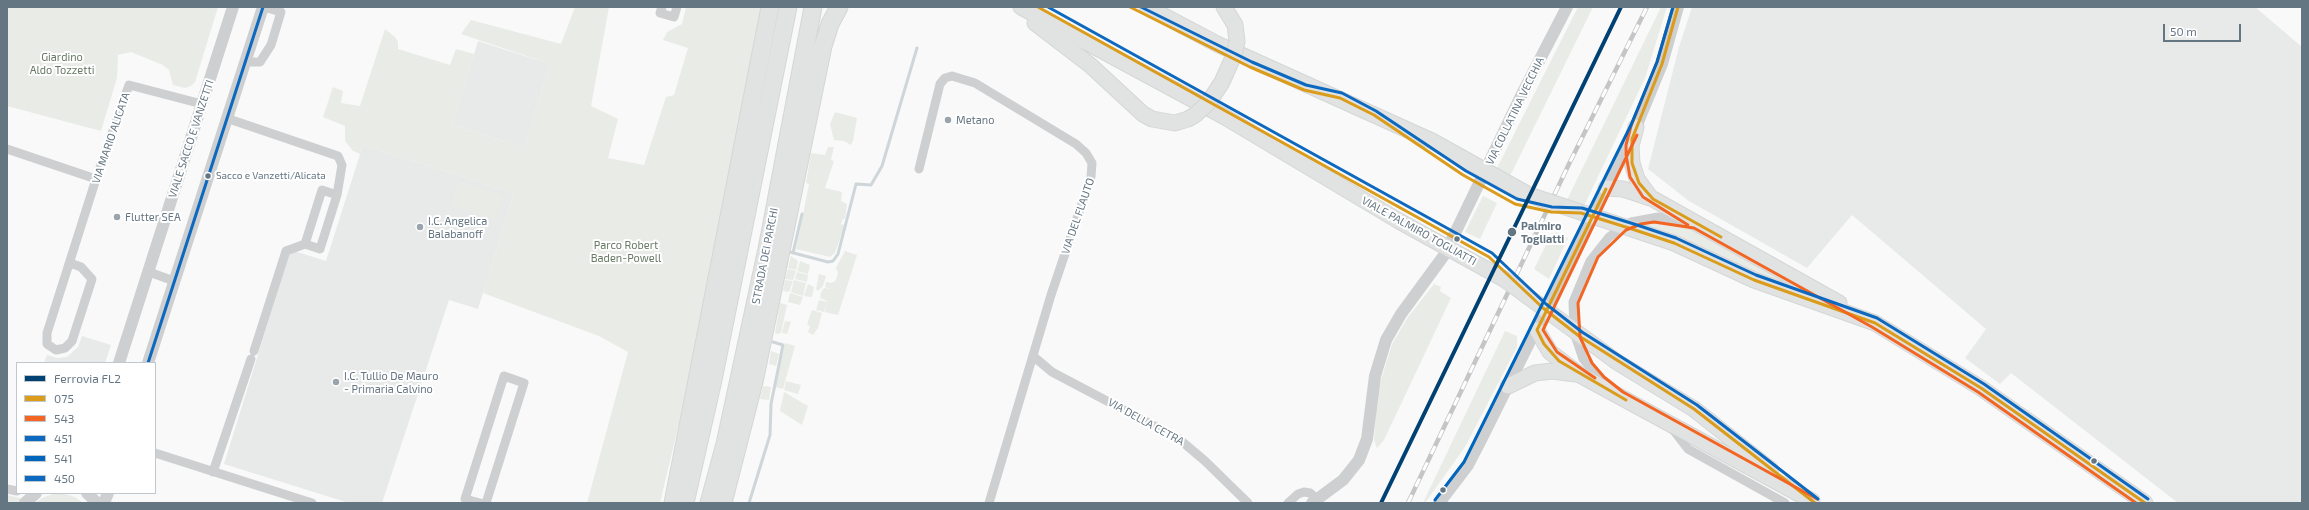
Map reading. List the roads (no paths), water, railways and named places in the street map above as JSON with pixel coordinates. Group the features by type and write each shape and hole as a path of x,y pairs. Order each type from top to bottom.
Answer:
{"highway":[{"path":"673,503 770,7"},
{"path":"685,503 713,380 788,7"},
{"name":"STRADA DEI PARCHI","path":"709,503 740,377 813,7"},
{"path":"723,503 754,382 823,46 830,24 839,7"}],"main road":[{"path":"1015,7 1090,65 1143,114 1152,119 1175,123 1195,115 1209,102 1219,87 1229,66 1237,41 1235,25 1224,7"},
{"name":"VIALE PALMIRO TOGLIATTI","path":"1021,7 1218,113 1399,221 1498,276 1617,362 1694,409 1814,502"},
{"path":"1147,7 1217,44 1432,141 1529,195 1674,243 1754,280 1875,323"},
{"path":"1636,127 1631,146 1632,163 1639,184 1653,200"},
{"path":"1606,188 1622,189 1653,200 1875,323 1981,388 2145,503"},
{"path":"1537,330 1550,352 1580,375 1814,502"},
{"path":"1508,386 1527,376 1552,371 1580,375"}],"street":[{"name":"VIALE SACCO E VANZETTI","path":"119,362 233,7"},
{"path":"148,362 263,7 282,9 265,56 256,64 246,62"},
{"path":"662,7 660,13 674,17 677,7"},
{"name":"VIA COLLATINA VECCHIA","path":"1315,501 1343,480 1359,460 1367,439 1375,376 1386,340 1404,310 1445,254 1527,84 1567,7"},
{"path":"1439,503 1471,460 1537,330 1636,127 1662,64 1678,7"},
{"name":"VIA DEL FLAUTO","path":"919,169 940,84 945,78 952,76 975,83 1076,144 1088,156 1092,167 1091,177 1058,274 989,503"},
{"name":"VIA MARIO ALICATA","path":"70,263 82,267 92,279 72,340 65,348 56,350 47,344 46,337 96,179 129,85 202,104"},
{"path":"213,472 253,355 286,251 305,244 320,249 337,195 342,165 338,156 226,118"},
{"path":"7,149 96,179"},
{"path":"305,244 322,190 337,195"},
{"path":"1620,396 1592,371 1577,344 1574,332 1573,306 1583,277 1598,249 1627,224 1640,219 1658,217 1696,223"},
{"path":"149,272 174,281"},
{"name":"VIA DELLA CETRA","path":"1033,356 1052,372 1179,438 1198,454 1248,503"},
{"path":"480,503 465,499 504,376 524,382 486,503"},
{"path":"1668,422 1688,449 1785,503"},
{"path":"156,452 312,503"},
{"path":"1288,503 1298,494 1304,492 1310,492 1315,501"},
{"path":"25,503 35,494"},
{"path":"88,494 96,503"}],"waterway":[{"path":"790,252 828,262 833,261 838,254 856,184 871,185 882,166 917,48"},
{"path":"793,253 802,214"},
{"path":"749,503 770,435 771,404 783,345 773,342"}],"railway":[{"path":"1408,503 1568,166 1647,7"}],"rail line":[{"name":"FL2","path":"1381,503 1621,7"}],"place":[{"name":"Metano","path":"948,120"},
{"name":"Sacco e Vanzetti/Alicata","path":"208,176"},
{"name":"Flutter SEA","path":"117,217"},
{"name":"I.C. Angelica Balabanoff","path":"420,227"},
{"name":"Palmiro Togliatti","path":"1512,232"},
{"name":"I.C. Tullio De Mauro - Primaria Calvino","path":"336,382"}],"park label":[{"name":"Giardino Aldo Tozzetti","path":"62,63"},
{"name":"Parco Robert Baden-Powell","path":"626,251"}]}
